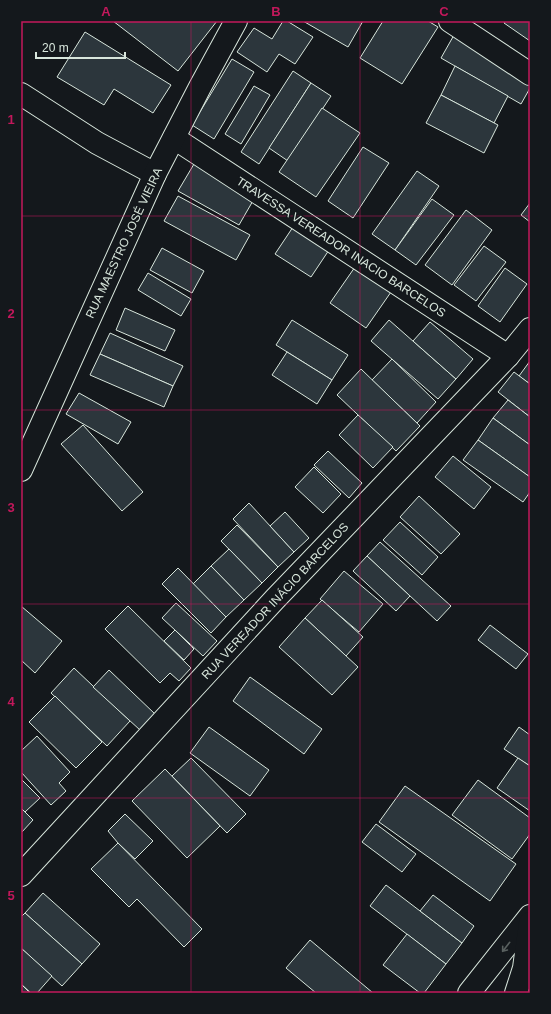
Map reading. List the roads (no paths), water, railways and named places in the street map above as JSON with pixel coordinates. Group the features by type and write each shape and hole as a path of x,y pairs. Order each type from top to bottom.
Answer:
{"street":[{"name":"RUA MAESTRO JOSÉ VIEIRA","path":"21,470 155,174 236,21"},
{"path":"450,21 530,74"},
{"path":"21,94 97,143 155,174"},
{"name":"TRAVESSA VEREADOR INACIO BARCELOS","path":"174,138 508,356"},
{"name":"RUA VEREADOR INÁCIO BARCELOS","path":"21,875 275,599 508,356 530,328"},
{"path":"469,993 530,916"},
{"path":"516,993 524,968 530,923"}]}
